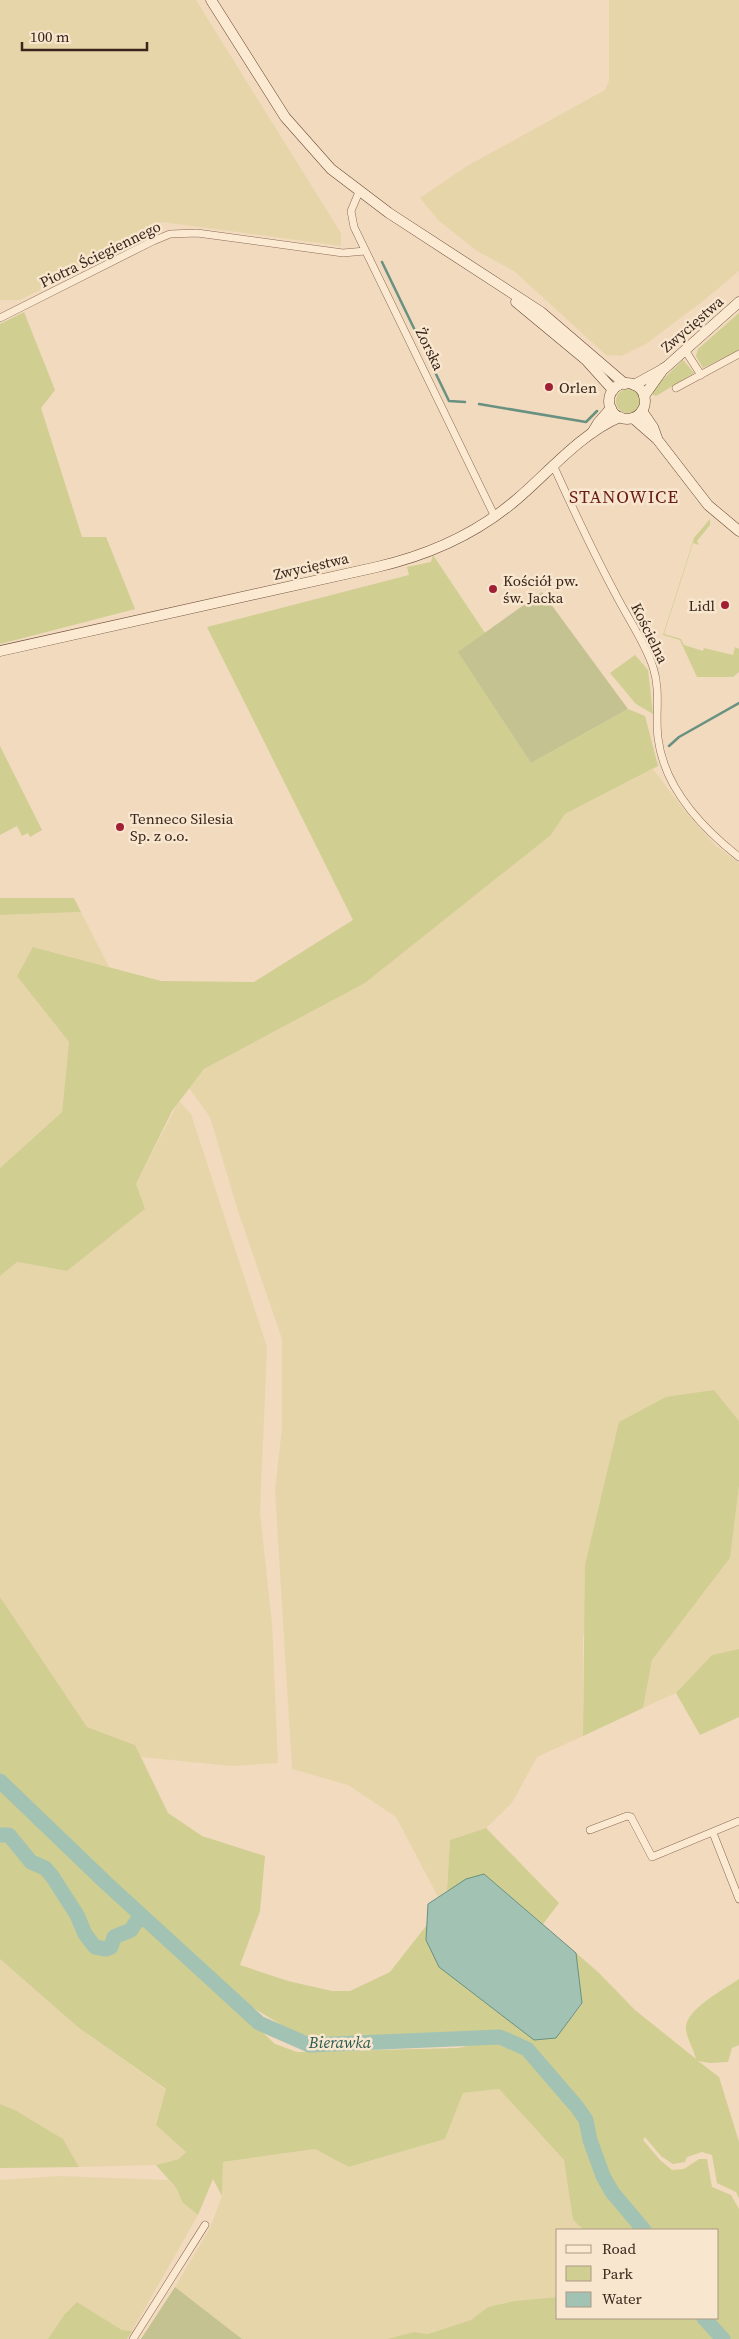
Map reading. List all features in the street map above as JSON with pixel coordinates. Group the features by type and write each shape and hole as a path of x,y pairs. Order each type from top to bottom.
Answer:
{"main road":[{"path":"212,0 294,129 322,160 359,192 487,278 586,360 613,390"},
{"path":"487,278 505,287 546,316 630,384 640,389 644,396 642,411 653,427 657,439"},
{"name":"Zwycięstwa","path":"644,396 665,368 739,302"},
{"name":"Zwycięstwa","path":"630,384 665,368"},
{"path":"630,384 613,390 610,396 611,408 620,417 633,418 657,439 708,506 739,531"},
{"name":"Zwycięstwa","path":"0,651 406,560 449,544 496,516 592,433 611,408"},
{"path":"633,418 642,411"},
{"name":"Zwycięstwa","path":"592,433 620,417"}],"street":[{"name":"Żorska","path":"359,192 351,211 354,228 496,516"},
{"name":"Piotra Ściegiennego","path":"0,318 170,234 197,233 343,253 365,250"},
{"path":"685,350 701,375"},
{"path":"676,388 739,354"},
{"name":"Kościelna","path":"554,467 652,666 657,686 658,740 669,774 698,820 714,838 739,857"},
{"path":"590,1830 627,1816 631,1817 652,1857 739,1821"},
{"path":"713,1833 739,1899"},
{"path":"133,2339 205,2225"}],"shaded area":[{"path":"0,0 196,0 341,233 341,246 162,222 135,242 20,300 0,300"},
{"path":"609,0 739,0 739,271 646,344 621,356 606,355 514,271 477,251 438,220 420,198 467,166 605,90 609,81"},
{"path":"542,592 628,709 531,763 458,652"},
{"path":"653,769 684,810 715,845 739,863 739,1421 714,1390 583,1636 583,1736 537,1757 512,1803 486,1828 450,1840 447,1891 438,1897 396,1817 348,1785 292,1769 275,1490 282,1428 282,1339 238,1211 210,1117 189,1088 204,1069 365,983 551,835 565,814"},
{"path":"81,912 109,967 34,947 17,975 69,1042 62,1112 0,1168 0,915"},
{"path":"179,1101 191,1114 267,1347 260,1512 272,1624 278,1763 231,1766 141,1757 135,1745 87,1727 0,1597 0,1276 16,1262 67,1271 144,1210 136,1184"},
{"path":"739,1486 739,1649 712,1655 676,1693 643,1708 652,1660 730,1558"},
{"path":"0,1959 79,2028 166,2090 156,2125 186,2152 180,2159 156,2165 79,2167 63,2139 15,2110 0,2104"},
{"path":"499,2089 564,2160 573,2220 583,2229 556,2229 556,2297 514,2301 488,2307 471,2320 428,2334 414,2332 387,2339 242,2339 175,2287 210,2228 222,2196 223,2162 315,2149 350,2167 445,2139 463,2093"},
{"path":"59,2176 168,2180 177,2189 182,2202 198,2215 132,2331 122,2330 77,2302 64,2315 48,2339 0,2339 0,2180"},
{"path":"175,2287 242,2339 141,2339"}],"green space":[{"path":"24,312 55,390 41,408 82,537 106,537 135,609 0,644 0,324"},
{"path":"739,313 739,350 703,368 696,356 698,349"},
{"path":"683,360 694,373 656,396 653,395 653,389"},
{"path":"628,389 637,392 640,401 637,410 628,413 619,410 616,401 619,392"},
{"path":"710,519 710,525 697,541 699,545 693,543 664,634 681,639 684,645 703,651 704,648 733,655 735,647 739,649 739,672 733,677 697,677 680,640 663,635 694,538"},
{"path":"433,555 485,633 459,652 531,763 628,709 645,716 658,766 565,814 551,835 365,983 204,1069 172,1111 136,1184 145,1209 67,1271 17,1262 0,1276 0,1168 62,1112 69,1042 17,976 33,947 161,981 254,982 353,920 207,627 409,575 407,567 431,562"},
{"path":"635,655 648,670 653,714 636,704 610,673"},
{"path":"0,746 42,830 30,837 28,833 22,836 17,826 0,835"},
{"path":"0,898 74,898 81,912 0,915"},
{"path":"714,1390 739,1421 739,1486 730,1558 652,1660 643,1708 583,1736 585,1565 619,1422 666,1397"},
{"path":"0,1597 87,1727 135,1745 168,1813 202,1836 265,1856 260,1911 240,1965 288,1981 332,1991 350,1991 390,1972 426,1926 426,1940 534,2040 556,2038 582,2004 576,1953 598,1972 635,2010 696,2059 686,2029 687,2022 698,2007 739,1979 739,2045 732,2048 728,2062 710,2063 698,2061 719,2077 739,2142 739,2198 736,2192 717,2183 712,2155 702,2152 687,2157 685,2162 673,2164 661,2156 645,2137 643,2140 660,2160 672,2170 684,2169 699,2159 707,2159 712,2187 731,2195 739,2209 739,2339 729,2339 714,2319 719,2319 719,2229 646,2229 609,2179 595,2145 589,2119 533,2051 512,2037 498,2033 311,2043 234,1996 236,1998 232,2004 275,2044 297,2052 458,2048 498,2039 525,2052 580,2117 580,2126 602,2182 640,2229 583,2229 573,2220 564,2160 499,2089 463,2093 445,2139 349,2167 315,2149 223,2162 222,2196 213,2179 198,2215 182,2202 177,2189 156,2165 179,2159 186,2152 156,2125 166,2089 79,2028 0,1959"},
{"path":"739,1649 739,1717 700,1735 676,1693 712,1655"},
{"path":"486,1828 559,1903 543,1924 484,1874 447,1891 450,1840"},
{"path":"0,2104 15,2110 63,2139 79,2167 0,2168"},
{"path":"556,2297 556,2319 701,2319 718,2339 387,2339 414,2332 428,2334 471,2320 488,2307 514,2301"},
{"path":"77,2302 122,2330 132,2331 127,2339 48,2339 64,2315"}],"water":[{"path":"484,1874 576,1953 582,2003 556,2038 534,2040 439,1967 426,1940 428,1904 466,1879"}],"waterway":[{"path":"382,262 449,401 465,402"},
{"path":"479,404 586,422 597,411"},
{"path":"669,746 679,737 739,703"},
{"name":"Bierawka","path":"0,1781 105,1882 259,2023 309,2045 500,2037 527,2049 586,2120 590,2140 603,2176 612,2192 643,2229"},
{"path":"0,1835 9,1835 31,1862 45,1868 52,1876 77,1915 85,1934 95,1947 106,1949 111,1947 114,1937 131,1930 136,1922 144,1918"},
{"name":"Bierawka","path":"705,2319 723,2339"}],"place":[{"name":"Orlen","path":"549,387"},
{"name":"Kościół pw. św. Jacka","path":"493,589"},
{"name":"Lidl","path":"725,605"},
{"name":"Tenneco Silesia Sp. z o.o.","path":"120,827"}],"district":[{"name":"STANOWICE","path":"624,496"}]}
